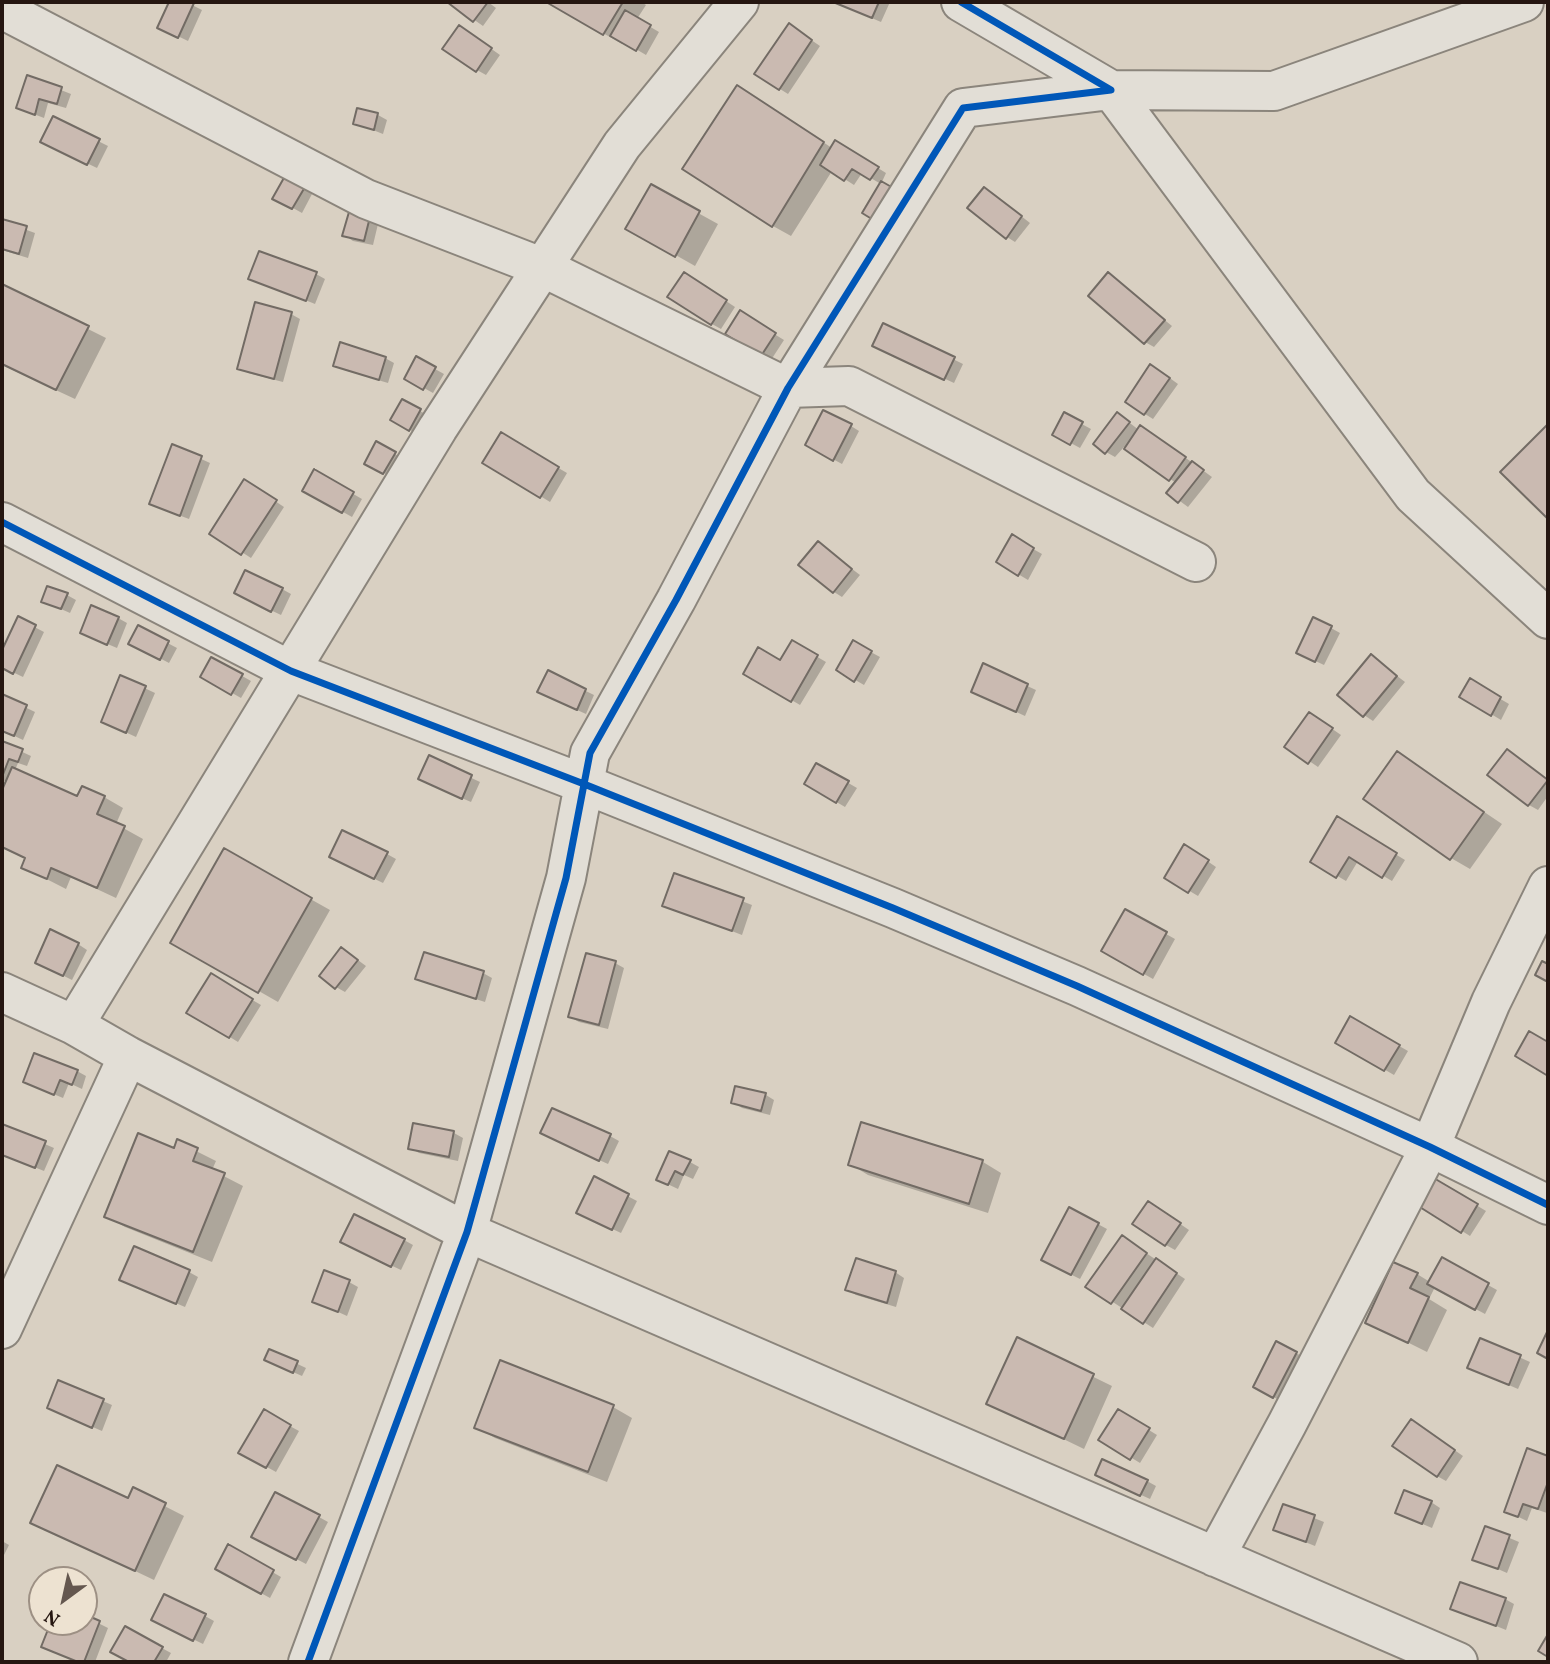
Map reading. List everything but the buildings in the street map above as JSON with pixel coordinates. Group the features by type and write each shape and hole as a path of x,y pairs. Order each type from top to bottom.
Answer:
{"street":[{"path":"74,1025 438,428 622,145 738,2"},
{"path":"961,2 1111,90 1413,495 1548,619"},
{"path":"308,1662 467,1232 566,878 590,753 676,600 788,388 963,108 1111,90 1274,91 1524,2"},
{"path":"2,9 366,199 544,268 788,388 849,386 1196,562"},
{"path":"2,522 291,671 584,784 1004,955 1430,1147 1548,1205"},
{"path":"1215,1557 1430,1147 1491,1002 1548,886"},
{"path":"2,992 74,1025 128,1056 467,1232 1458,1662"},
{"path":"2,1329 128,1056"}],"cycle path":[{"path":"308,1662 467,1232 566,878 590,753 676,600 788,388 963,108 1111,90 961,2"},
{"path":"2,522 291,671 584,784 893,908 1077,986 1430,1147 1548,1205"}]}
